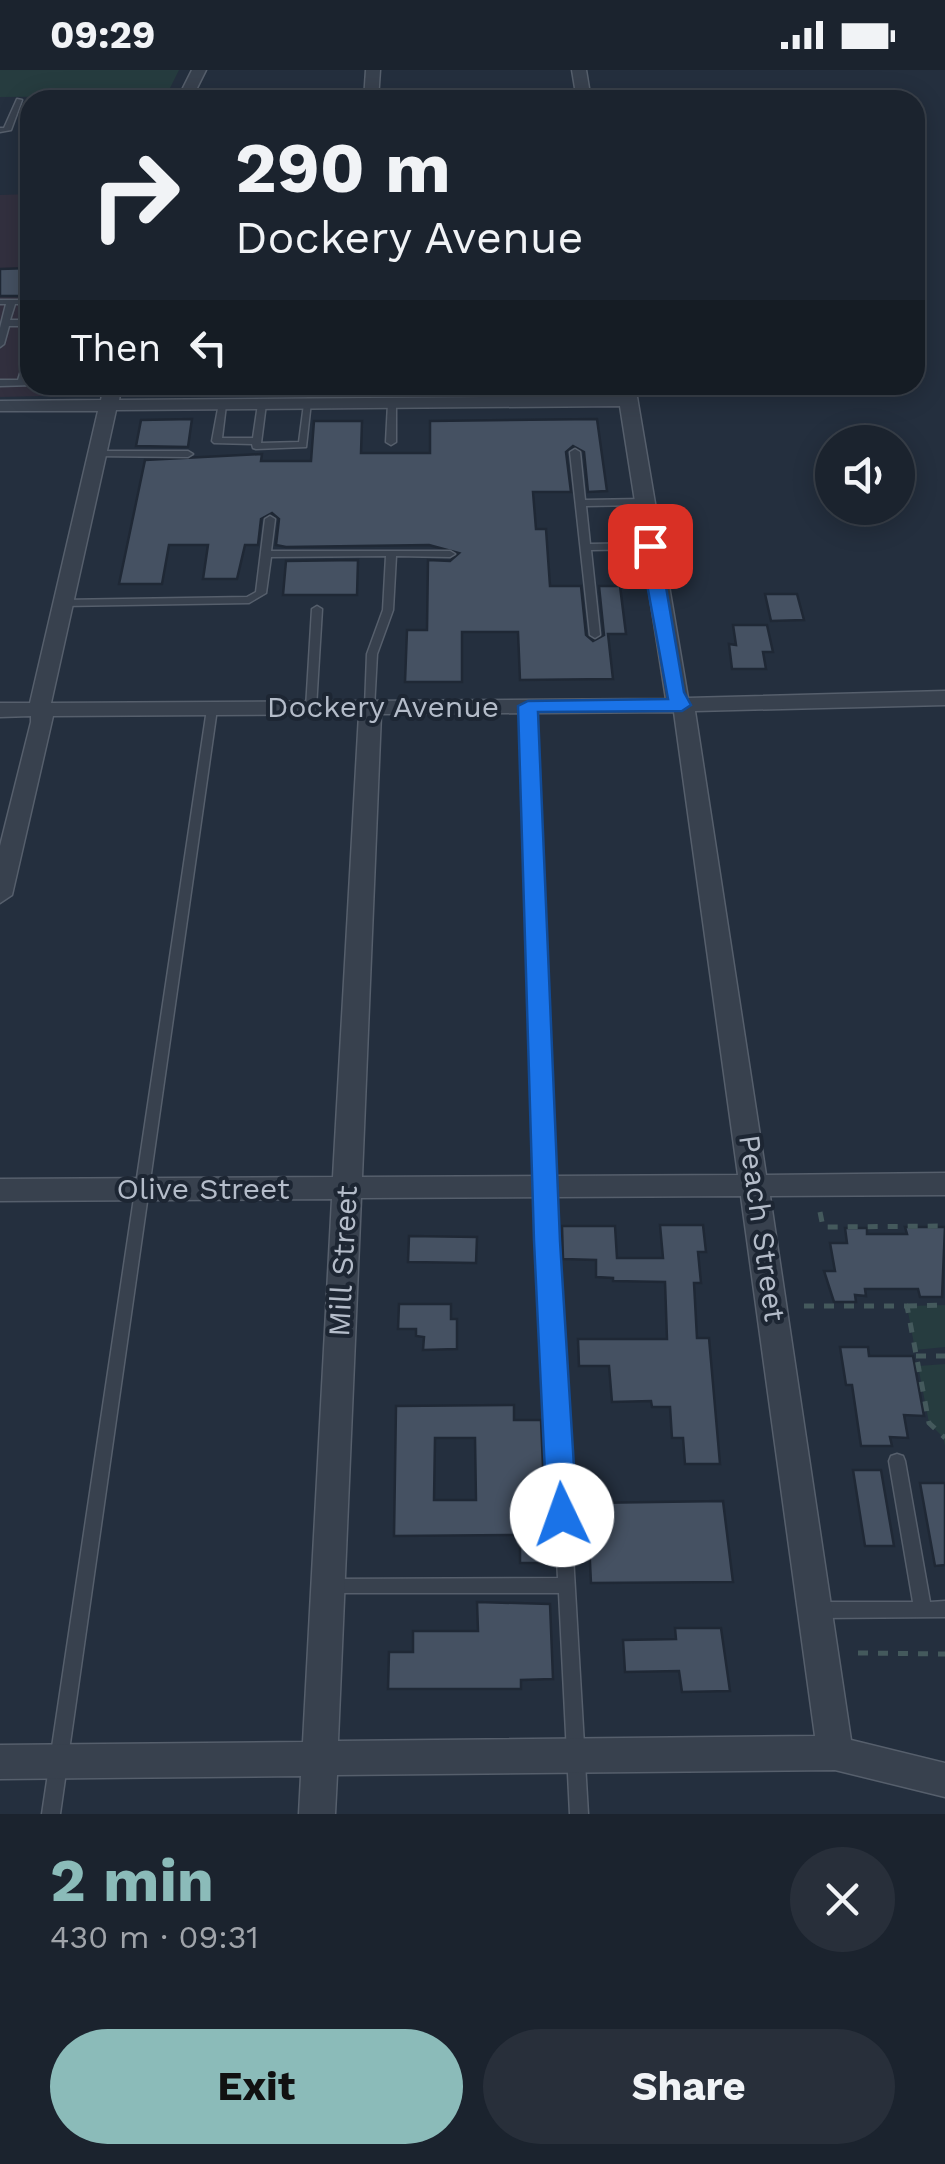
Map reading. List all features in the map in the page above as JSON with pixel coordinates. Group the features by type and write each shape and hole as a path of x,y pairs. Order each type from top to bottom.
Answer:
{"street":[{"path":"0,406 111,395 222,405 308,404 349,395"},
{"path":"0,895 42,710 40,697 111,395"},
{"path":"358,395 392,403 580,395"},
{"name":"Peach Street","path":"627,395 674,692 682,705 757,1186 835,1753"},
{"name":"Dockery Avenue","path":"0,710 682,705 945,698"},
{"name":"Mill Street","path":"317,1814 370,707"},
{"name":"Olive Street","path":"0,1190 945,1184"},
{"path":"0,1762 835,1753 945,1780"}],"lane":[{"path":"0,130 7,130 18,100"},
{"path":"1,339 6,302"},
{"path":"6,324 20,323"},
{"path":"391,442 392,403"},
{"path":"262,404 256,446 303,445 308,404"},
{"path":"222,405 216,441 257,441"},
{"path":"575,452 595,635"},
{"path":"98,454 188,454"},
{"path":"582,502 642,502"},
{"path":"62,603 248,600 261,593 270,519"},
{"path":"586,548 650,546"},
{"path":"266,554 450,554"},
{"path":"370,707 372,654 388,610 391,554"},
{"path":"311,708 318,609"},
{"path":"528,706 545,1189 579,1814"},
{"path":"52,1814 212,709"},
{"path":"897,1461 923,1610"},
{"path":"327,1586 566,1586"},
{"path":"815,1610 945,1609"}],"path":[{"path":"820,1212 823,1226 945,1226"},
{"path":"804,1306 945,1306"},
{"path":"907,1306 929,1423 944,1440"},
{"path":"916,1356 945,1356"},
{"path":"858,1654 943,1656"}],"shaded area":[{"path":"20,194 20,395 87,395 0,397 0,195"}],"green space":[{"path":"0,70 179,70 169,90 20,90 20,97 0,97"},
{"path":"945,1305 945,1347 915,1350 907,1306"},
{"path":"945,1364 945,1446 943,1437 929,1423 918,1366"}],"building":[{"path":"20,268 20,296 0,296 0,269"},
{"path":"192,419 188,447 136,446 141,420"},
{"path":"597,419 607,491 588,492 584,452 573,446 566,452 571,492 533,492 536,529 546,529 550,586 581,586 586,635 593,641 604,635 599,586 620,586 626,634 608,634 613,679 520,680 518,632 462,632 462,682 405,682 407,630 427,630 428,560 450,561 459,553 429,545 276,545 279,519 272,513 261,519 258,545 245,545 237,579 203,579 208,545 169,545 162,584 119,584 145,460 262,454 261,461 311,461 314,421 362,421 361,453 430,453 430,421"},
{"path":"358,560 357,595 283,595 286,561"},
{"path":"765,594 797,594 804,620 771,621"},
{"path":"733,625 767,625 773,652 763,652 766,669 732,669 729,644 736,645"},
{"path":"660,1225 703,1225 706,1252 698,1252 701,1283 694,1283 697,1338 709,1338 720,1464 685,1464 683,1438 672,1438 670,1407 652,1407 651,1401 612,1402 609,1366 579,1366 578,1339 667,1339 665,1282 596,1277 596,1260 563,1259 562,1226 615,1226 617,1258 663,1258"},
{"path":"905,1227 945,1227 942,1297 920,1297 918,1289 865,1289 866,1296 855,1295 856,1302 834,1302 824,1271 835,1271 830,1243 847,1243 845,1228 867,1228 867,1234 907,1234"},
{"path":"409,1236 477,1237 476,1263 408,1262"},
{"path":"399,1304 451,1304 451,1319 457,1319 457,1349 423,1350 424,1337 416,1336 416,1329 398,1329"},
{"path":"840,1347 868,1347 869,1356 913,1356 924,1416 904,1415 908,1438 890,1437 892,1446 861,1446 852,1385 846,1385"},
{"path":"514,1405 514,1420 541,1420 547,1563 520,1563 520,1535 394,1536 396,1406","holes":["435,1438 475,1438 476,1500 434,1500"]},
{"path":"853,1470 881,1470 894,1546 865,1546"},
{"path":"920,1483 945,1483 945,1565 935,1566"},
{"path":"723,1501 733,1582 591,1583 587,1503"},
{"path":"477,1602 550,1604 553,1679 521,1680 521,1689 388,1689 389,1652 413,1652 413,1631 478,1631"},
{"path":"675,1628 721,1628 730,1691 682,1692 679,1671 625,1672 623,1640 676,1639"}],"route":[{"path":"562,1515 547,1241 528,706 682,705 674,692 650,546"}]}
